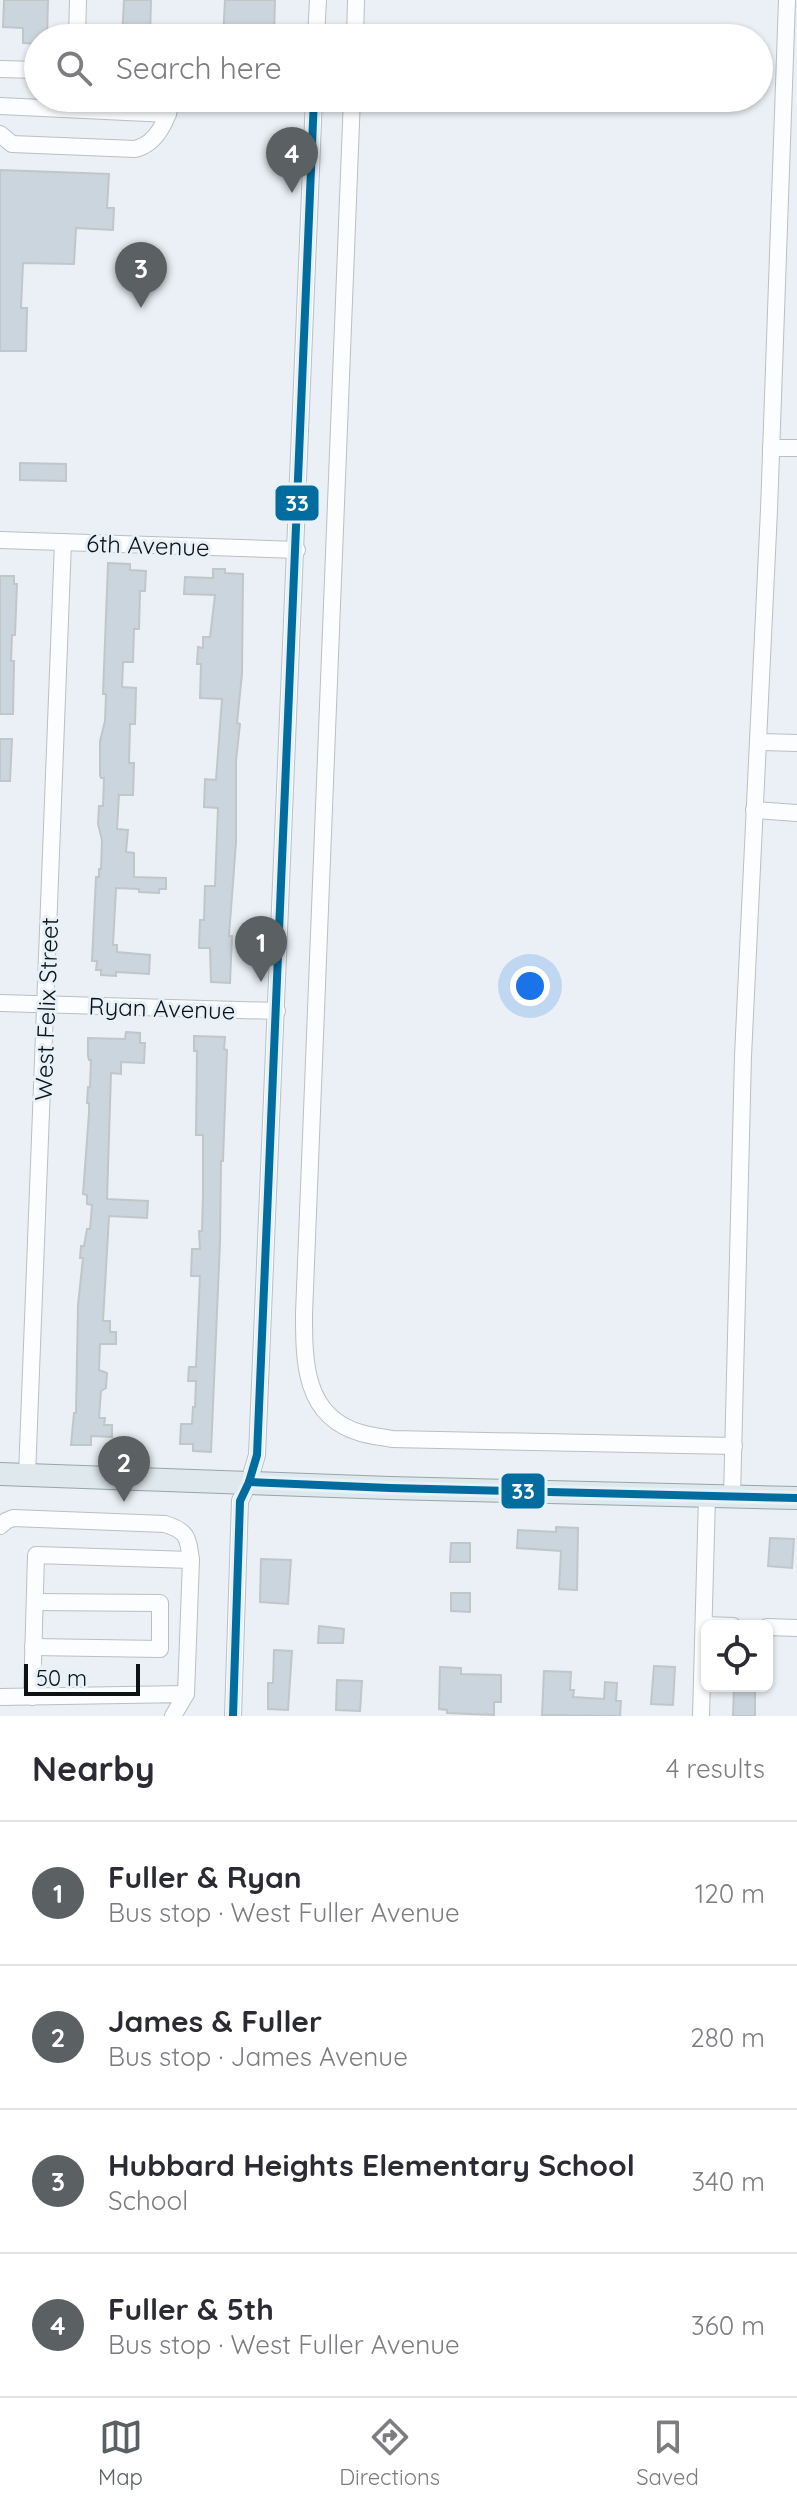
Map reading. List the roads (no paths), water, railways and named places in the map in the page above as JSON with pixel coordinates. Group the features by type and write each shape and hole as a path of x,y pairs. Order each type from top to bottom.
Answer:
{"main road":[{"path":"0,1474 797,1498"}],"street":[{"path":"77,24 78,0"},
{"path":"317,24 318,0"},
{"path":"355,24 356,0"},
{"path":"732,1497 743,1056 759,742 787,0"},
{"path":"0,69 24,70"},
{"path":"0,106 24,106"},
{"path":"0,134 12,144 135,149 153,141 167,112"},
{"path":"233,1716 240,1501 257,1455 313,112"},
{"path":"351,112 304,1314 304,1354 313,1396 330,1417 358,1433 392,1439 734,1446"},
{"path":"779,255 797,256"},
{"path":"771,448 797,448"},
{"name":"6th Avenue","path":"0,540 297,550"},
{"name":"West Felix Street","path":"27,1475 63,542"},
{"path":"759,742 797,743"},
{"path":"754,810 797,813"},
{"name":"Ryan Avenue","path":"0,1003 277,1011"},
{"path":"704,1620 707,1496"},
{"path":"0,1526 13,1518 165,1524 188,1538 191,1560 186,1694 173,1716"},
{"path":"32,1697 36,1555 191,1560"},
{"path":"33,1647 160,1649 160,1603 35,1602"},
{"path":"773,1627 797,1628"},
{"path":"701,1716 702,1692"},
{"path":"0,1697 186,1694"}],"place":[{"name":"Fuller & 5th","path":"292,193"},
{"name":"Hubbard Heights Elementary School","path":"141,308"},
{"name":"Fuller & Ryan","path":"261,982"},
{"name":"James & Fuller","path":"124,1502"}]}
